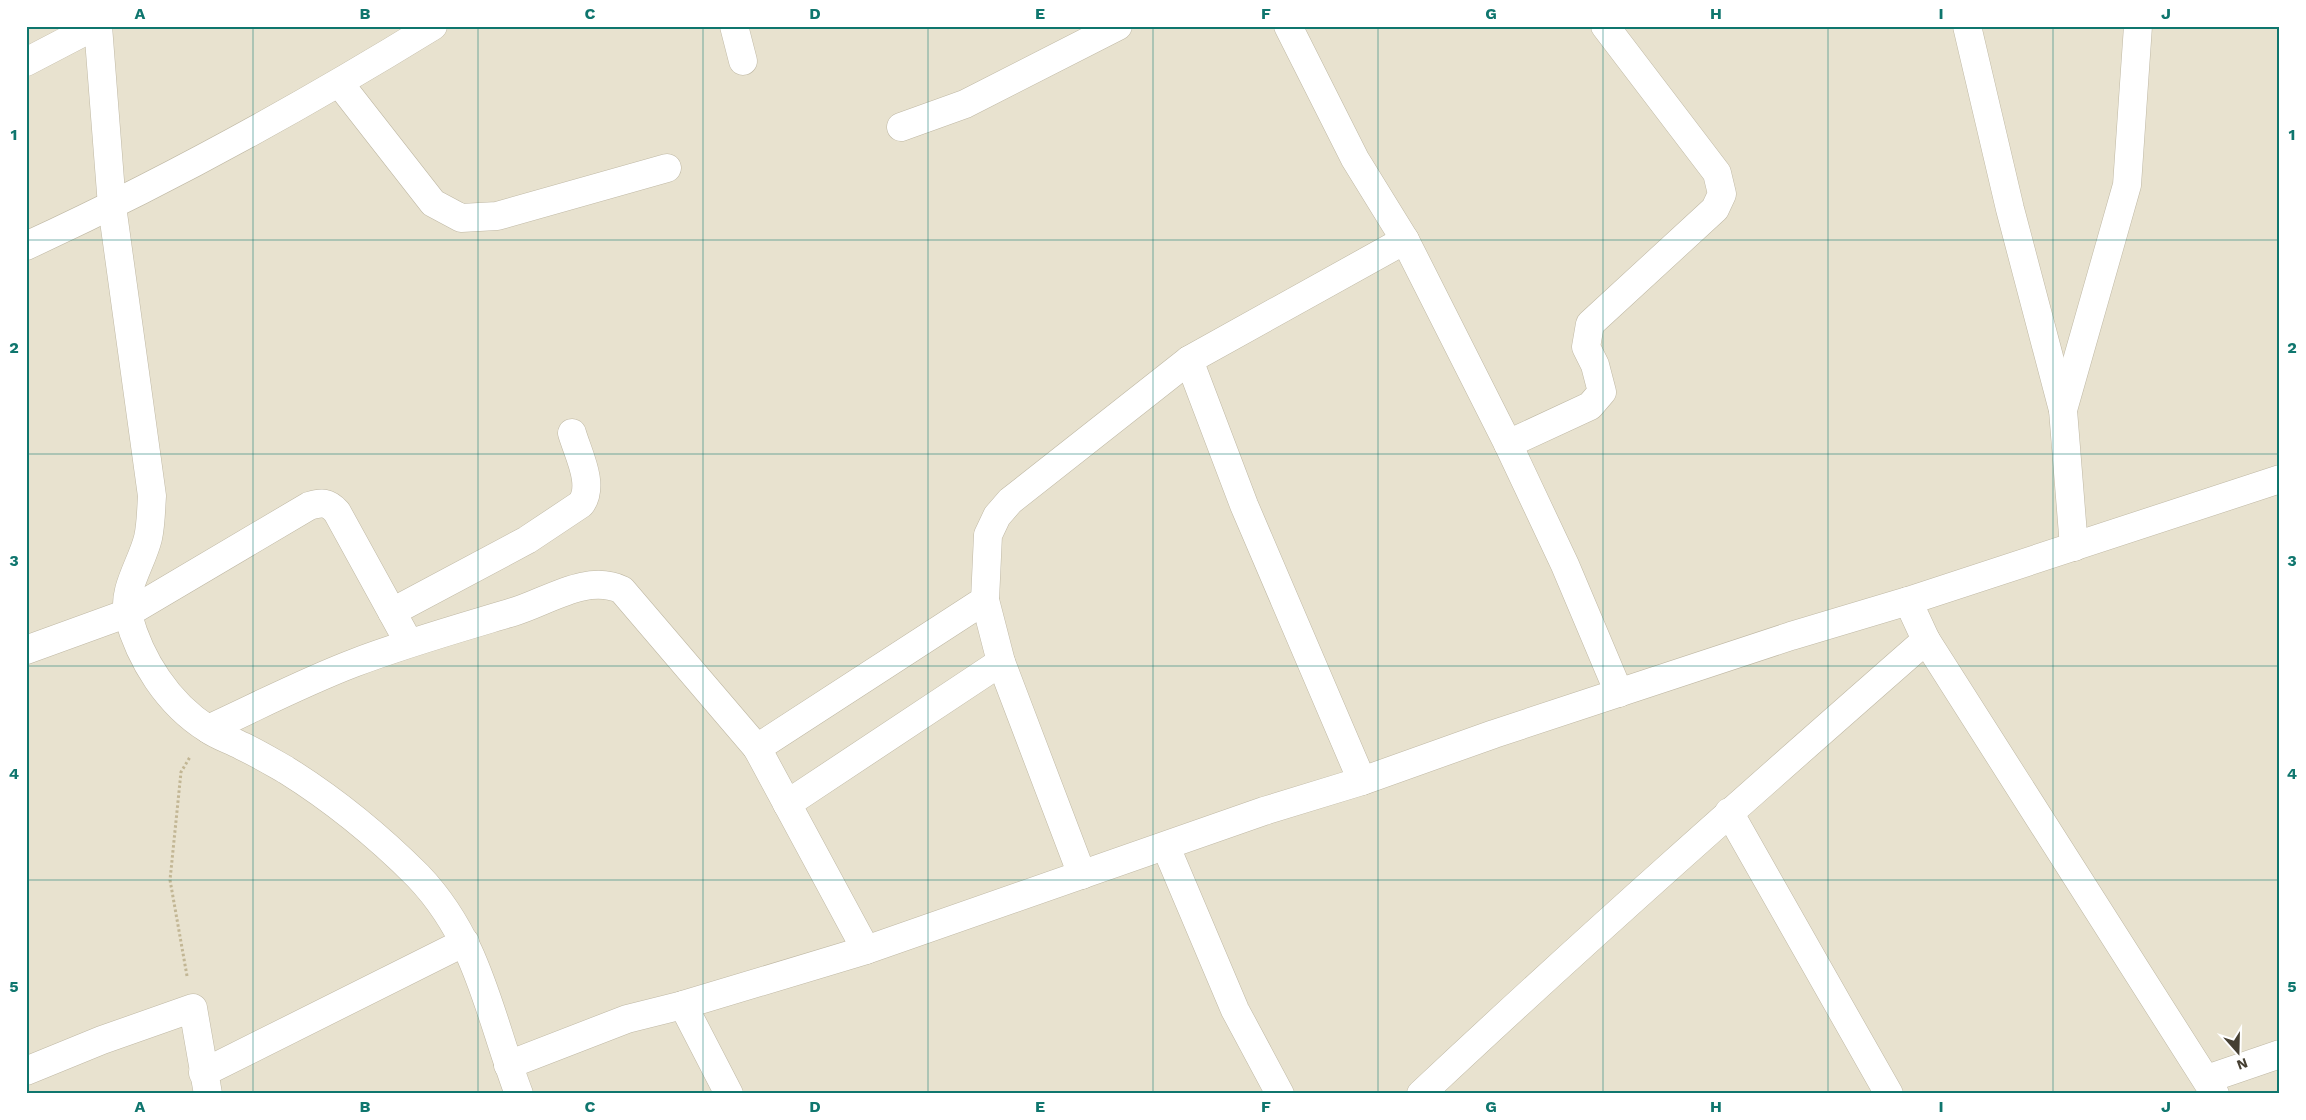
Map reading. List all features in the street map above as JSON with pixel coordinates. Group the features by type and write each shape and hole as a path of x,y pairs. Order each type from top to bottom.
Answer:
{"street":[{"path":"26,62 96,26 112,206 152,496 149,536 142,560 128,589 128,613 138,644 156,677 176,705 208,729 286,770 329,799 376,836 419,877 448,913 465,942 479,973 519,1094"},
{"path":"26,246 112,206 340,84 433,26"},
{"path":"734,26 743,61"},
{"path":"901,128 965,104 1118,26"},
{"path":"1288,26 1356,160 1405,240 1508,444 1565,565 1619,693"},
{"path":"1508,444 1590,406 1602,392 1595,366 1586,347 1590,324 1715,209 1722,194 1717,173 1605,26"},
{"path":"1967,26 2010,209 2063,410 2074,547"},
{"path":"2063,410 2127,185 2138,26"},
{"path":"340,84 432,203 461,218 497,216 667,168"},
{"path":"1082,875 1001,662 985,600 988,535 997,516 1010,501 1189,360 1405,240"},
{"path":"1189,360 1244,505 1362,780"},
{"path":"392,612 527,540 581,504 586,497 587,486 572,433"},
{"path":"508,1065 627,1019 683,1006 866,950 1166,847 1264,811 1619,693 2280,480"},
{"path":"26,650 128,613 309,506 321,502 330,505 337,512 409,643"},
{"path":"208,729 352,664 409,643 515,612 579,588 594,584 611,585 622,590 632,600 757,748 866,950"},
{"path":"757,748 985,600"},
{"path":"1908,601 1926,640 2211,1086 2280,1054"},
{"path":"1421,1094 1729,812 1926,640"},
{"path":"788,804 1001,662"},
{"path":"1729,812 1889,1094"},
{"path":"1166,847 1235,1010 1280,1094"},
{"path":"26,1072 102,1040 194,1008 206,1083 465,942"},
{"path":"683,1006 729,1094"}],"path":[{"path":"194,1008 170,880 181,772 208,729"}],"shaded area":[{"path":"26,26 2280,26 2280,1094 26,1094"}]}
